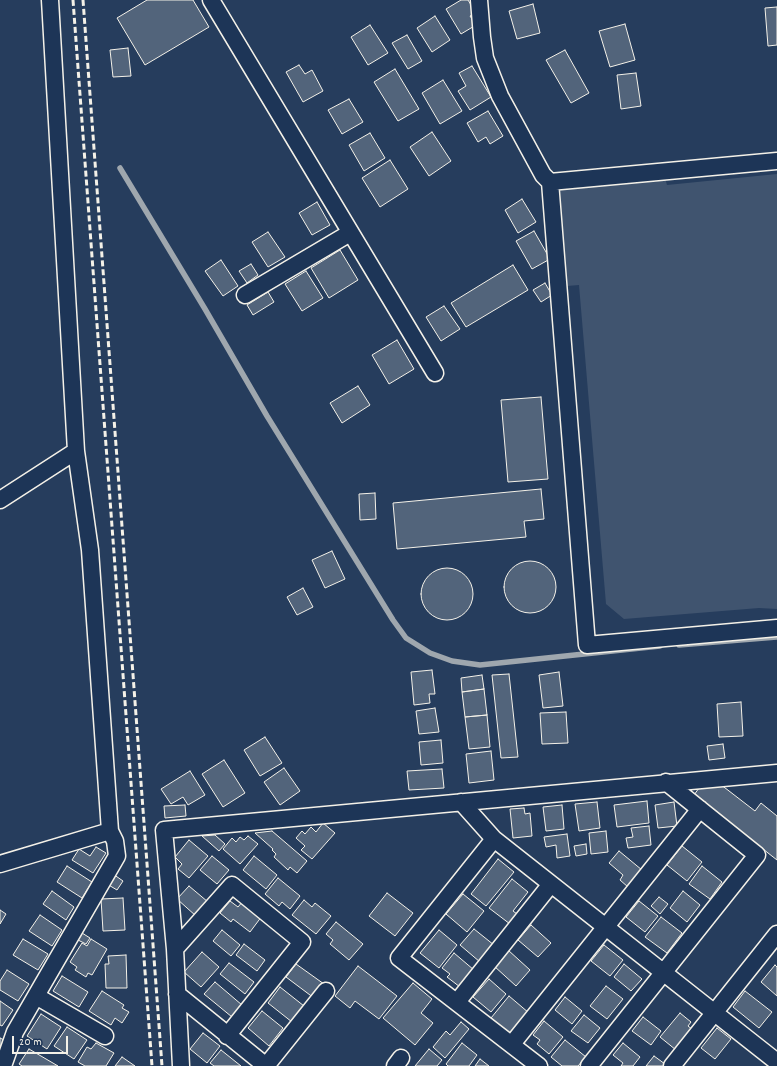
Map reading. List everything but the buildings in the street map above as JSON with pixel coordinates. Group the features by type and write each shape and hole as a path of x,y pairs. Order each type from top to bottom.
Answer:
{"street":[{"path":"3,1066 15,1032 117,856 115,841 110,831 90,550 76,451 50,0"},
{"path":"211,0 435,373"},
{"path":"479,0 485,58 500,96 543,175 550,182 587,645 777,628"},
{"path":"550,182 777,161"},
{"path":"245,295 350,233"},
{"path":"0,500 76,451"},
{"path":"181,1066 175,949 164,830 666,782 777,773"},
{"path":"590,1066 758,855 666,782"},
{"path":"461,802 494,839 777,1062"},
{"path":"512,1044 700,809"},
{"path":"0,864 110,831"},
{"path":"494,839 399,958 539,1066"},
{"path":"457,1002 551,884"},
{"path":"175,949 232,885 302,942 227,1036"},
{"path":"672,1066 777,934"},
{"path":"177,994 263,1065 326,990"},
{"path":"36,996 105,1036"}],"shaded area":[{"path":"777,174 777,609 759,608 624,619 606,604 579,285 567,286 558,192 563,187 665,178 667,185"}],"waterway":[{"path":"120,168 205,309 267,416 393,620 406,638 430,653 452,661 480,665 660,646"},
{"path":"679,645 777,637"}],"railway":[{"path":"73,0 152,1066"},
{"path":"83,0 162,1066"}]}
